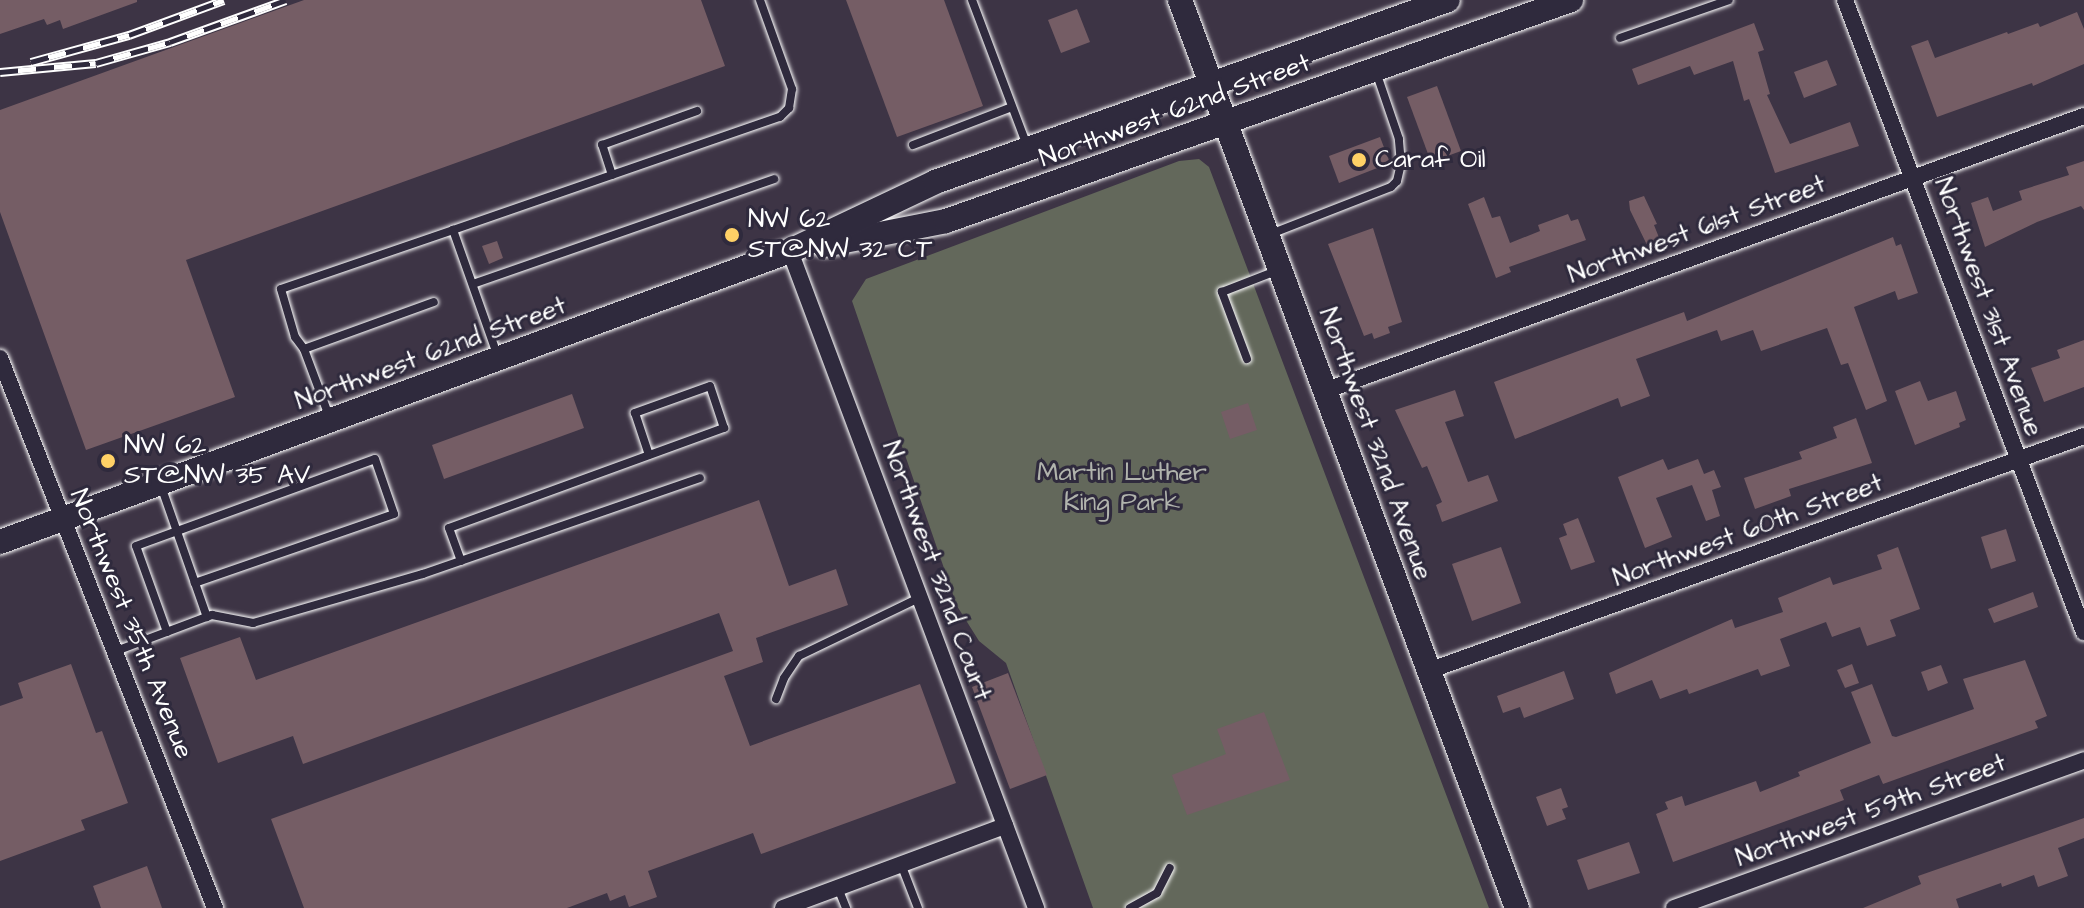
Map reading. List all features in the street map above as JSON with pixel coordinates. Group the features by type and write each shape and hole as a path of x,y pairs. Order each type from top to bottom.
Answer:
{"main road":[{"name":"Northwest 32nd Avenue","path":"1180,0 1517,908"},
{"name":"Northwest 62nd Street","path":"0,542 790,251 935,182 1211,85 1402,12 1448,0"},
{"name":"Northwest 62nd Street","path":"790,251 946,221 1571,0"}],"street":[{"name":"Northwest 31st Avenue","path":"1845,0 2084,632"},
{"name":"Northwest 61st Street","path":"1327,390 2084,116"},
{"name":"Northwest 32nd Court","path":"790,251 1036,908"},
{"name":"Northwest 35th Avenue","path":"0,358 215,908"},
{"name":"Northwest 60th Street","path":"1428,671 2084,436"},
{"name":"Northwest 59th Street","path":"1674,908 2084,760"},
{"path":"783,908 1005,826"}],"lane":[{"path":"331,421 304,349 295,337 281,289 780,117 789,108 792,89 760,0"},
{"path":"972,0 1028,149"},
{"path":"1620,38 1729,0"},
{"path":"1267,235 1391,187 1397,181 1401,164 1399,139 1375,69"},
{"path":"913,145 1012,107"},
{"path":"612,175 602,145 697,111"},
{"path":"473,284 774,179"},
{"path":"453,230 499,359"},
{"path":"1247,359 1222,292 1280,269"},
{"path":"304,349 434,302"},
{"path":"461,561 449,528 724,428 710,386 635,413 649,455"},
{"path":"167,632 136,546 375,459 394,514 195,583"},
{"path":"116,651 207,617 253,623 461,561 700,478"},
{"path":"160,484 207,617"},
{"path":"776,699 784,678 799,656 920,597"},
{"path":"901,864 918,908"},
{"path":"1130,908 1157,893 1170,868"},
{"path":"838,888 846,908"}],"green space":[{"name":"Martin Luther King Park","path":"1199,159 1209,167 1489,908 1093,908 1006,663 979,641 957,606 852,301 866,279 1179,161"}],"building":[{"path":"0,0 137,2 63,29 60,20 47,25 44,19 0,34"},
{"path":"304,0 701,0 725,66 186,260 235,397 86,450 0,212 0,110"},
{"path":"846,0 944,0 983,106 897,137"},
{"path":"1077,9 1090,42 1061,53 1048,20"},
{"path":"2077,12 2084,29 2084,64 2033,86 2032,83 1937,117 1911,46 1928,40 1935,58 2007,32 2038,23 2040,27"},
{"path":"1754,23 1764,50 1758,52 1770,94 1767,95 1790,144 1850,122 1859,146 1775,173 1749,99 1744,101 1733,61 1694,75 1690,66 1638,85 1632,69"},
{"path":"1827,60 1837,85 1804,98 1794,72"},
{"path":"1437,86 1461,151 1431,162 1407,97"},
{"name":"Caraf Oil","path":"1380,137 1390,163 1339,183 1329,156"},
{"path":"2084,161 2084,210 2081,206 2037,222 1985,247 1971,203 1988,197 1993,211 2022,200 2019,191 2069,175 2066,167"},
{"path":"1644,196 1657,224 1654,225 1660,240 1647,245 1630,210 1629,201"},
{"path":"1484,197 1492,218 1500,216 1510,243 1540,231 1538,225 1568,214 1571,221 1578,219 1586,240 1509,267 1511,272 1496,278 1468,204"},
{"path":"1373,228 1402,322 1388,327 1390,333 1374,339 1372,333 1364,336 1328,244"},
{"path":"1893,237 1896,246 1901,244 1918,293 1898,300 1895,291 1854,307 1887,401 1866,410 1848,363 1841,365 1827,328 1761,351 1753,330 1721,341 1717,330 1636,359 1650,396 1621,407 1618,398 1515,439 1494,382 1684,312 1687,321"},
{"path":"497,241 503,258 489,264 482,246"},
{"path":"2084,340 2084,387 2044,402 2031,368 2060,358 2057,350"},
{"path":"1920,381 1928,401 1956,391 1966,420 1959,423 1960,427 1915,445 1895,391"},
{"path":"1455,390 1464,416 1445,422 1468,482 1488,475 1498,501 1442,522 1436,505 1442,502 1427,466 1422,468 1395,410"},
{"path":"572,394 584,428 444,479 432,445"},
{"path":"1248,403 1257,430 1230,439 1221,412"},
{"path":"1856,418 1872,463 1789,489 1791,496 1755,509 1744,478 1802,459 1799,452 1837,438 1833,427"},
{"path":"1663,459 1668,470 1698,459 1704,474 1714,470 1721,487 1712,490 1720,516 1706,521 1692,485 1656,498 1672,537 1645,548 1618,477"},
{"path":"759,500 789,586 836,569 848,605 756,638 763,662 724,676 750,746 920,684 956,783 761,854 753,833 648,871 657,897 629,907 625,895 610,901 607,893 567,908 304,908 271,819 733,651 719,613 303,764 293,736 218,763 180,658 240,637 256,680"},
{"path":"1578,518 1595,562 1571,570 1559,538 1567,535 1563,524"},
{"path":"2006,529 2016,561 1991,569 1981,537"},
{"path":"1501,547 1521,603 1472,621 1452,564"},
{"path":"1898,547 1920,609 1890,620 1896,636 1867,646 1860,627 1832,637 1826,622 1780,639 1790,666 1761,676 1758,669 1689,694 1687,689 1660,699 1652,680 1616,694 1609,673 1732,619 1735,628 1783,612 1778,598 1830,577 1833,585 1882,569 1877,555"},
{"path":"2033,592 2038,607 1994,623 1988,609"},
{"path":"2025,660 2047,716 2035,721 2038,728 1883,784 1879,775 1840,790 1844,800 1673,862 1656,814 1668,809 1665,802 1682,796 1685,806 1756,781 1760,792 1800,776 1798,772 1871,743 1851,692 1872,684 1892,736 1896,737 1974,709 1963,679"},
{"path":"71,664 96,733 102,731 128,803 81,820 85,830 0,861 0,706 23,698 18,683"},
{"path":"1852,664 1859,683 1845,688 1837,670"},
{"path":"1941,665 1948,683 1928,691 1921,672"},
{"path":"1564,671 1574,699 1524,718 1520,707 1503,713 1497,696"},
{"path":"1008,673 1047,775 1010,789 972,687"},
{"path":"1264,712 1290,780 1187,815 1172,775 1226,754 1217,729"},
{"path":"1561,788 1568,807 1562,809 1566,819 1547,826 1536,797"},
{"path":"2084,818 2084,838 2058,848 2068,876 2038,887 2034,875 2002,887 2001,883 1956,899 1959,908 1863,908 1921,884 1918,876"},
{"path":"1629,842 1640,873 1588,890 1577,860"},
{"path":"147,866 162,908 101,908 93,886"}],"railway":[{"path":"31,62 129,35 224,0"},
{"path":"0,72 96,63 170,42 286,0"}],"place":[{"name":"Caraf Oil","path":"1359,160"},
{"name":"NW 62 ST@NW 32 CT","path":"732,235"},
{"name":"NW 62 ST@NW 35 AV","path":"108,461"}]}
